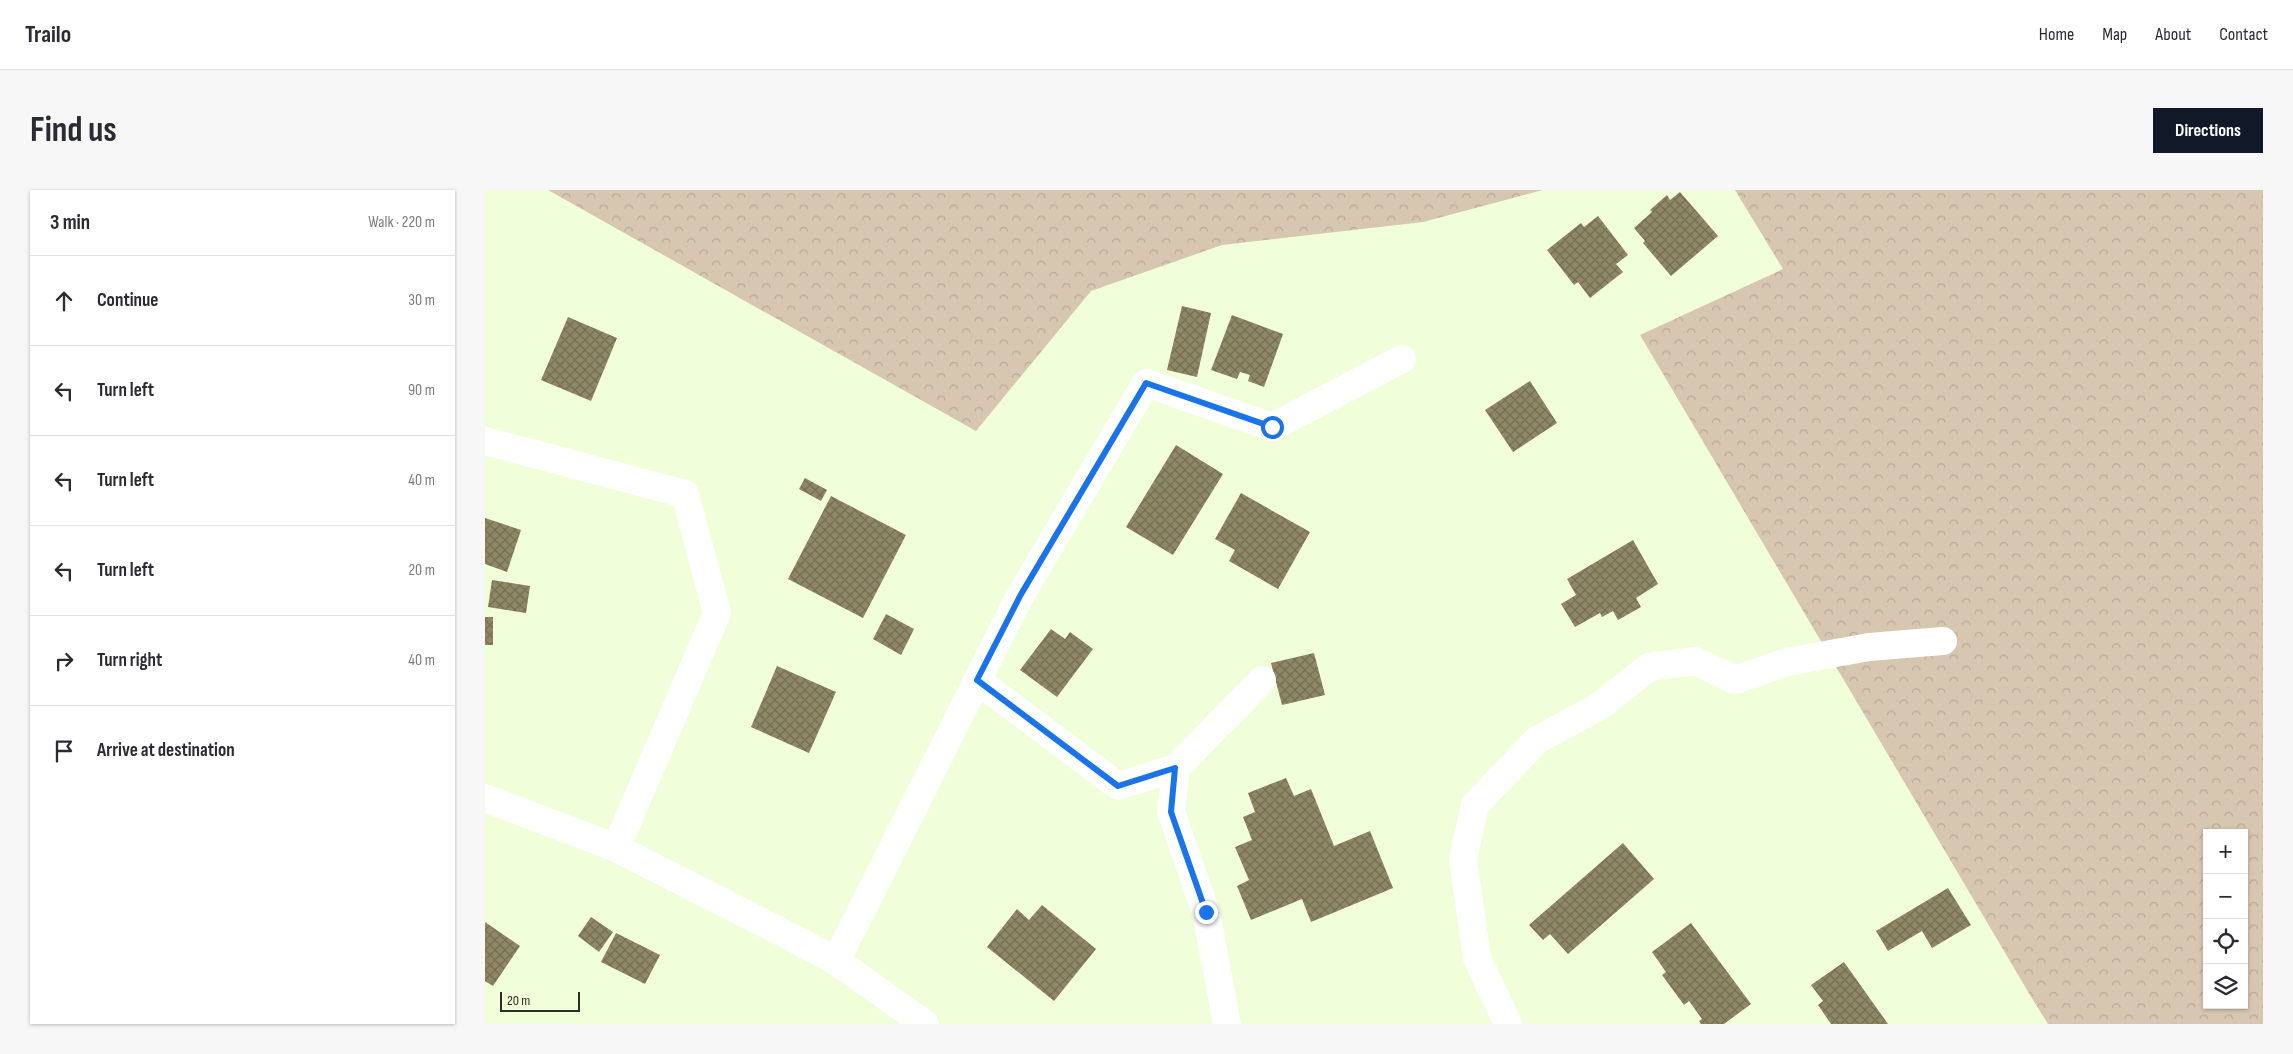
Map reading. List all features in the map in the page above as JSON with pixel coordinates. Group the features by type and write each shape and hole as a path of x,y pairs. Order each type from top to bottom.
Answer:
{"street":[{"path":"836,961 1020,596 1146,383 1272,427 1402,359"},
{"path":"485,441 685,494 717,613 616,848"},
{"path":"1508,1024 1477,958 1463,859 1475,805 1537,740 1600,706 1649,667 1695,661 1735,680 1787,662 1869,647 1943,641"},
{"path":"977,680 1118,786 1175,768 1262,680"},
{"path":"1175,768 1171,812 1206,912 1227,1024"},
{"path":"485,798 616,848 836,961 925,1024"}],"green space":[{"path":"548,190 1543,190 1423,222 1222,245 1091,291 976,431"},
{"path":"1735,190 2263,190 2263,1024 2048,1024 1640,335 1783,269"}],"building":[{"path":"1680,192 1718,236 1671,276 1643,243 1645,241 1634,228 1667,195 1670,200"},
{"path":"1598,216 1628,255 1616,264 1623,272 1590,298 1578,282 1574,285 1547,250 1581,223 1584,227"},
{"path":"1182,306 1211,313 1197,377 1167,370"},
{"path":"1232,315 1283,334 1264,387 1248,381 1250,375 1240,372 1237,379 1211,370"},
{"path":"568,317 617,338 591,401 541,380"},
{"path":"1530,381 1557,423 1513,452 1485,410"},
{"path":"1176,445 1223,474 1173,555 1126,527"},
{"path":"805,478 827,490 821,501 799,489"},
{"path":"1241,493 1310,532 1278,589 1229,561 1235,550 1215,539"},
{"path":"831,496 906,535 863,618 788,579"},
{"path":"485,518 521,530 507,572 485,564"},
{"path":"1633,540 1658,584 1636,598 1641,607 1618,620 1613,611 1602,617 1600,613 1575,627 1561,604 1576,595 1567,579"},
{"path":"492,580 530,586 526,613 488,607"},
{"path":"886,614 914,629 901,655 873,639"},
{"path":"485,617 493,617 493,645 485,645"},
{"path":"1051,629 1065,639 1070,632 1093,649 1057,697 1020,670"},
{"path":"1314,653 1325,695 1282,705 1271,663"},
{"path":"777,666 836,692 809,753 751,727"},
{"path":"1286,778 1294,796 1311,789 1334,846 1370,831 1393,888 1311,922 1302,899 1251,920 1237,886 1249,880 1235,847 1252,840 1243,817 1255,812 1248,793"},
{"path":"1623,843 1654,879 1568,954 1550,934 1543,940 1529,925"},
{"path":"1948,888 1971,925 1932,948 1922,931 1888,951 1876,931"},
{"path":"1042,905 1096,949 1054,1001 987,947 1017,909 1029,920"},
{"path":"591,917 613,932 599,952 578,936"},
{"path":"485,922 520,946 493,986 485,981"},
{"path":"1691,923 1751,1004 1724,1024 1701,1024 1699,1021 1702,1019 1689,1001 1684,1005 1662,975 1666,972 1652,952"},
{"path":"616,933 660,955 645,984 601,962"},
{"path":"1844,962 1888,1024 1831,1024 1818,1005 1823,1001 1811,985"}],"route":[{"path":"1206,912 1171,812 1175,768 1118,786 977,680 1020,596 1146,383 1272,427"}]}
